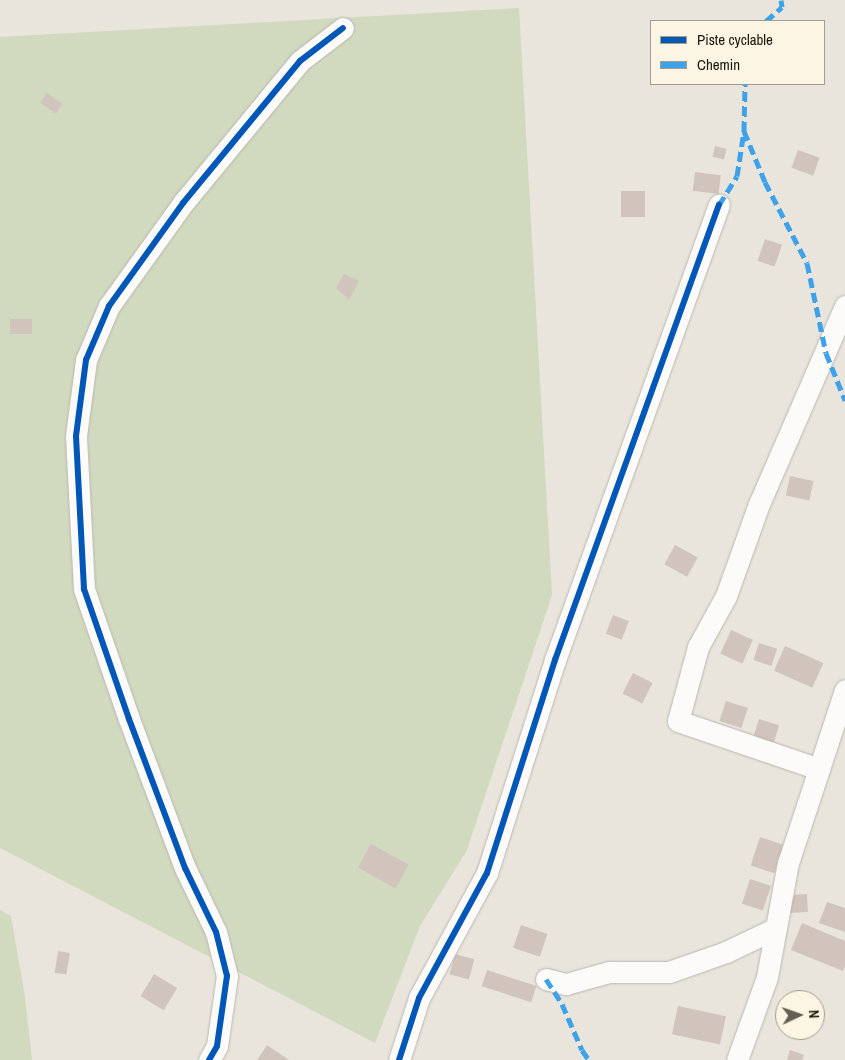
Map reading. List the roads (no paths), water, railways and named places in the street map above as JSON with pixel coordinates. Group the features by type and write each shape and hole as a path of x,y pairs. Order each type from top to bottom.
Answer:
{"street":[{"path":"209,1060 218,1046 226,976 216,932 185,868 126,710 84,589 76,436 86,360 109,306 183,202 300,61 344,28"},
{"path":"399,1060 419,998 487,873 554,660 719,205"},
{"path":"819,769 678,721 698,647 726,596 759,504 845,306"},
{"path":"737,1060 766,977 788,863 845,690"},
{"path":"546,979 566,984 609,972 669,972 726,952 776,928"}]}
